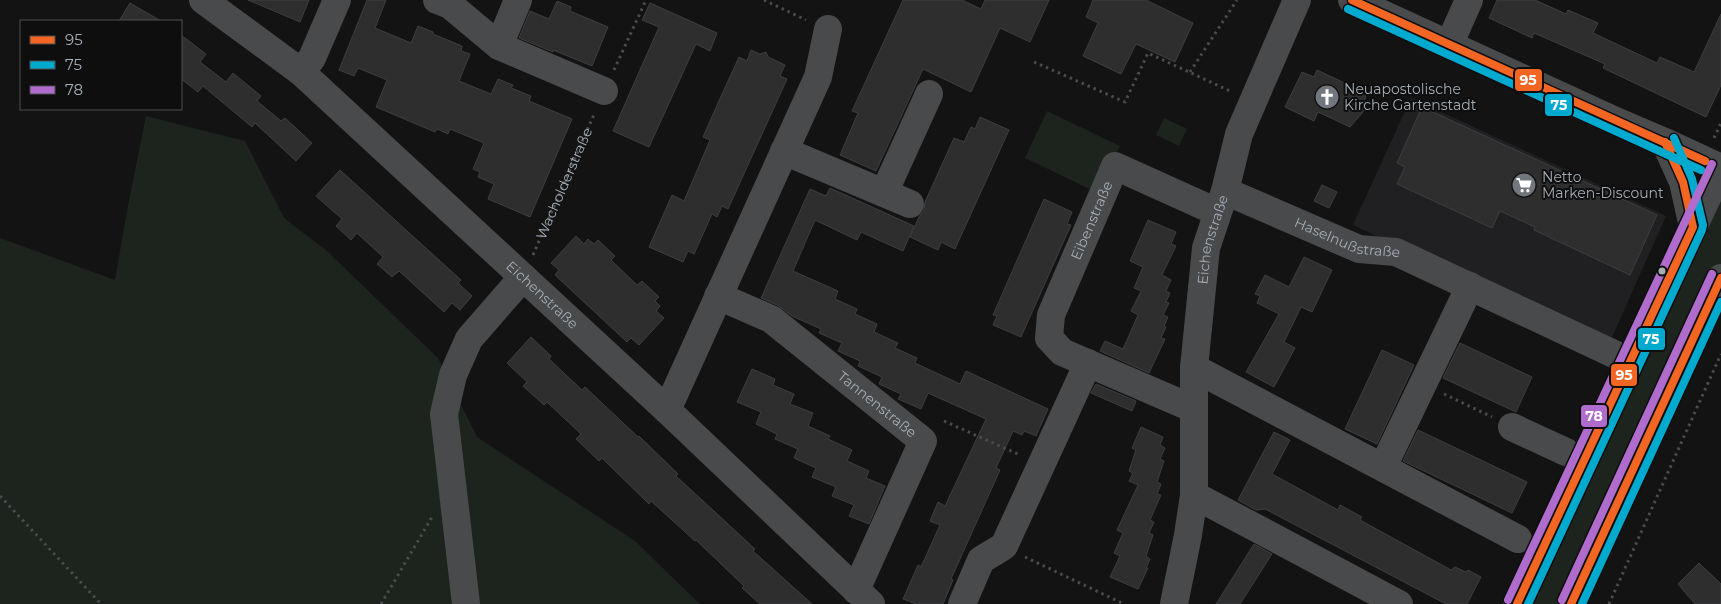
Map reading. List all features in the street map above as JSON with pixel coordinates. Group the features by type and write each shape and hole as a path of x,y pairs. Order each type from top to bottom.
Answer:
{"street":[{"name":"Eichenstraße","path":"203,0 301,72 667,410 863,597"},
{"path":"301,72 312,58 337,0"},
{"path":"437,0 450,6 499,46 604,91"},
{"path":"499,46 518,0"},
{"name":"Eichenstraße","path":"1175,603 1194,495 1194,368 1206,248 1221,202 1239,134 1298,0"},
{"path":"1352,0 1721,168 1517,604"},
{"path":"1449,45 1470,0"},
{"path":"667,410 818,77 828,29"},
{"path":"884,193 929,94"},
{"path":"1665,142 1683,182 1693,227"},
{"path":"784,151 910,204"},
{"name":"Eibenstraße","path":"1194,409 1062,352 1049,338 1051,315 1115,166 1221,202"},
{"name":"Haselnußstraße","path":"1221,202 1359,248 1396,252 1631,362"},
{"path":"466,604 444,414 453,374 469,339 523,277"},
{"path":"1571,604 1721,278"},
{"path":"1383,467 1470,286"},
{"name":"Tannenstraße","path":"718,296 771,319 923,441 863,597"},
{"path":"962,604 981,560 1004,546 1088,362"},
{"path":"1194,368 1518,539"},
{"path":"1512,427 1566,452"},
{"path":"1194,495 1399,604"}],"path":[{"name":"Wacholderstraße","path":"523,277 646,0"},
{"path":"764,0 828,29"},
{"path":"1190,72 1237,0"},
{"path":"1034,62 1125,102 1148,53 1253,101"},
{"path":"1609,604 1721,354"},
{"path":"1423,383 1512,427"},
{"path":"944,421 1041,464"},
{"path":"380,604 452,484"},
{"path":"0,496 101,604"},
{"path":"1004,546 1124,604"}],"shaded area":[{"path":"1411,98 1666,216 1609,344 1353,225"},
{"path":"1047,111 1120,146 1098,193 1025,158"},
{"path":"146,116 245,141 284,218 326,250 438,358 477,437 635,541 700,604 0,604 0,238 115,280"},
{"path":"1164,118 1187,129 1179,146 1156,135"},
{"path":"1721,168 1721,278 1571,604 1517,604"}],"building":[{"path":"248,0 309,0 300,22"},
{"path":"367,0 386,0 375,28 411,43 418,26 462,46 461,51 470,54 459,81 491,94 498,79 513,85 511,88 531,96 529,101 572,119 530,217 488,199 494,184 478,177 480,172 473,169 484,143 450,129 448,134 437,129 435,132 376,107 387,80 358,68 354,76 339,70"},
{"path":"903,0 962,0 981,9 985,0 1049,0 1030,42 1000,28 971,92 923,69 876,171 840,155 858,113 852,111"},
{"path":"1093,0 1146,0 1193,23 1175,62 1136,44 1121,74 1083,56 1098,23 1086,17"},
{"path":"1497,0 1535,0 1566,14 1568,10 1598,23 1593,33 1657,63 1660,57 1694,72 1721,14 1721,85 1706,117 1603,68 1605,64 1534,33 1532,38 1489,18"},
{"path":"557,1 571,7 570,11 608,27 592,66 519,38 530,11 549,19"},
{"path":"130,3 159,20 120,20"},
{"path":"650,3 717,33 710,51 696,44 649,147 613,131 659,27 642,20"},
{"path":"182,36 206,54 200,62 226,82 233,73 261,96 257,101 281,121 285,118 312,143 296,161 255,123 252,127 203,86 198,92 182,80"},
{"path":"751,50 760,54 766,52 768,57 785,65 780,76 787,79 728,209 722,206 717,217 712,214 694,254 688,251 683,262 649,247 672,195 684,201 710,140 703,137 718,103 739,57 747,61"},
{"name":"Neuapostolische Kirche Gartenstadt","path":"1317,70 1366,93 1363,112 1350,127 1318,112 1314,121 1285,107 1302,72 1314,77"},
{"path":"1422,107 1657,215 1630,275 1534,230 1535,227 1500,211 1492,228 1397,184 1405,167 1397,163"},
{"path":"980,117 1009,130 955,249 941,242 938,250 910,237 924,210 925,202 954,138 964,142 971,127 975,129"},
{"path":"340,170 461,280 458,283 472,296 460,310 452,303 444,312 399,271 392,277 377,264 383,257 357,233 351,240 336,226 342,219 316,196"},
{"path":"1322,185 1337,192 1329,208 1314,201"},
{"path":"830,188 914,226 903,251 861,232 857,240 815,220 793,271 838,291 835,299 857,309 855,314 877,324 874,332 898,343 895,348 917,358 915,363 960,384 966,371 1048,409 1036,436 1024,431 1022,435 1013,431 996,468 1000,470 951,579 953,580 943,604 916,604 903,599 918,565 921,567 940,525 930,521 938,502 945,506 986,419 928,393 921,409 898,399 901,394 879,384 882,377 858,366 860,361 838,351 842,343 819,333 821,329 792,316 777,305 761,298 810,189 826,196"},
{"path":"1044,199 1072,212 1067,224 1071,225 1021,337 993,325 997,316 993,315"},
{"path":"1148,220 1176,232 1171,244 1176,246 1162,275 1171,280 1166,291 1170,293 1166,302 1169,303 1163,315 1168,317 1161,338 1165,339 1149,373 1100,351 1105,341 1123,349 1138,315 1131,311 1141,291 1134,288 1143,267 1130,261"},
{"path":"576,236 584,244 588,239 594,244 598,240 615,256 611,260 637,285 642,281 659,297 655,301 660,306 656,311 664,318 639,345 631,338 627,342 555,275 559,270 551,263"},
{"path":"1304,257 1332,270 1312,312 1301,307 1284,342 1295,348 1274,387 1246,372 1279,314 1257,303 1260,296 1255,294 1265,275 1289,287"},
{"path":"531,337 551,356 549,359 582,390 585,387 639,436 678,474 676,476 755,549 753,551 812,604 760,604 696,540 651,501 649,504 602,458 599,461 576,439 581,434 547,402 544,405 523,386 527,382 507,363"},
{"path":"1460,343 1532,377 1516,412 1443,378"},
{"path":"1382,350 1414,365 1377,444 1345,429"},
{"path":"752,369 775,379 773,385 794,394 790,404 813,413 808,426 830,436 828,439 852,450 847,461 869,471 866,478 885,486 869,524 849,516 854,505 832,496 836,487 812,477 816,468 794,458 798,449 775,439 777,434 756,424 761,412 737,402"},
{"path":"1096,384 1136,401 1132,411 1091,393"},
{"path":"1141,427 1163,437 1160,445 1165,448 1160,459 1164,461 1157,482 1161,484 1157,494 1161,495 1150,520 1154,522 1149,533 1153,535 1146,556 1150,559 1138,589 1110,577 1120,556 1114,553 1123,533 1117,530 1138,485 1129,481 1133,473 1129,471 1136,450 1132,448"},
{"path":"1418,430 1527,482 1512,513 1403,461"},
{"path":"1274,432 1290,440 1272,474 1338,510 1340,505 1362,517 1360,520 1451,570 1455,567 1466,572 1468,570 1481,577 1467,604 1446,604 1265,509 1256,510 1238,500"},
{"path":"1254,544 1272,554 1240,604 1216,604"},
{"path":"1699,563 1721,584 1721,604 1695,604 1678,584"}],"transit line":[{"name":"95","path":"1352,0 1705,161"},
{"name":"75","path":"1348,9 1701,170"},
{"name":"75","path":"1528,604 1702,230 1703,225 1692,179 1674,138"},
{"name":"95","path":"1517,604 1693,227 1683,182 1665,142"},
{"name":"78","path":"1508,600 1712,164"},
{"name":"78","path":"1562,600 1712,274"},
{"name":"95","path":"1571,604 1721,278"},
{"name":"75","path":"1582,604 1721,302"}],"place":[{"name":"Neuapostolische Kirche Gartenstadt","path":"1327,97"},
{"name":"Netto Marken-Discount","path":"1524,185"}]}
